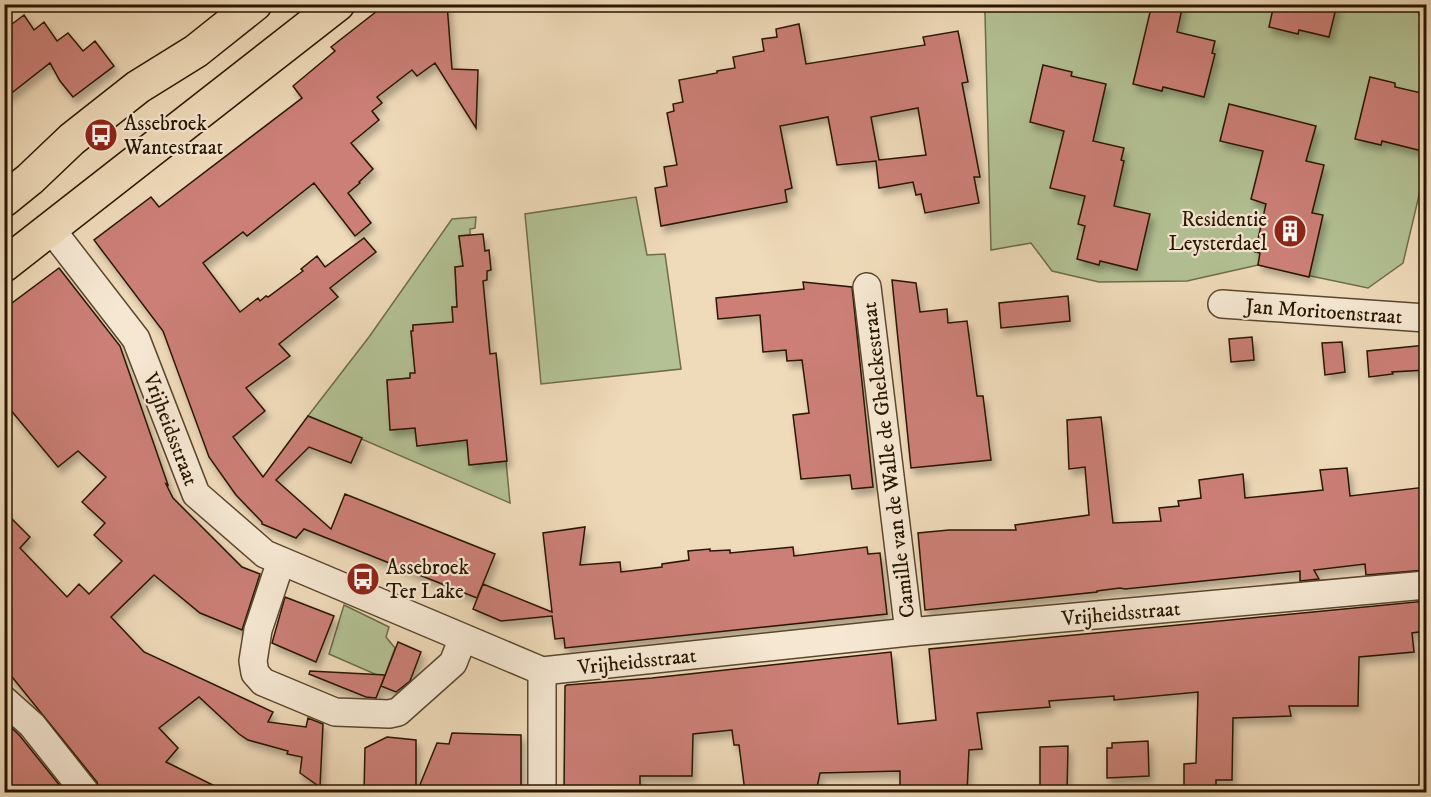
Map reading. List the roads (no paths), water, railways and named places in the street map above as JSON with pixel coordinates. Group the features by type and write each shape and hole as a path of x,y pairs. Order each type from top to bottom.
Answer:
{"main road":[{"path":"4,201 30,179 85,156 151,104 196,51 255,4"},
{"path":"4,265 338,4"},
{"path":"4,201 28,202 40,213 51,229"}],"street":[{"name":"Vrijheidsstraat","path":"51,229 136,339 196,494 265,554 542,671 909,632 1426,585"},
{"name":"Camille van de Walle de Ghelckestraat","path":"867,287 909,632"},
{"name":"Jan Moritoenstraat","path":"1222,304 1426,318"},
{"path":"281,561 258,630 253,661 255,673 263,682 316,706 335,712 389,714 398,712 453,663 464,638"},
{"path":"542,671 542,792"},
{"path":"4,700 32,725 86,792"}],"place":[{"name":"Assebroek Wantestraat","path":"101,135"},
{"name":"Residentie Leysterdael","path":"1290,231"},
{"name":"Assebroek Ter Lake","path":"363,579"}]}
